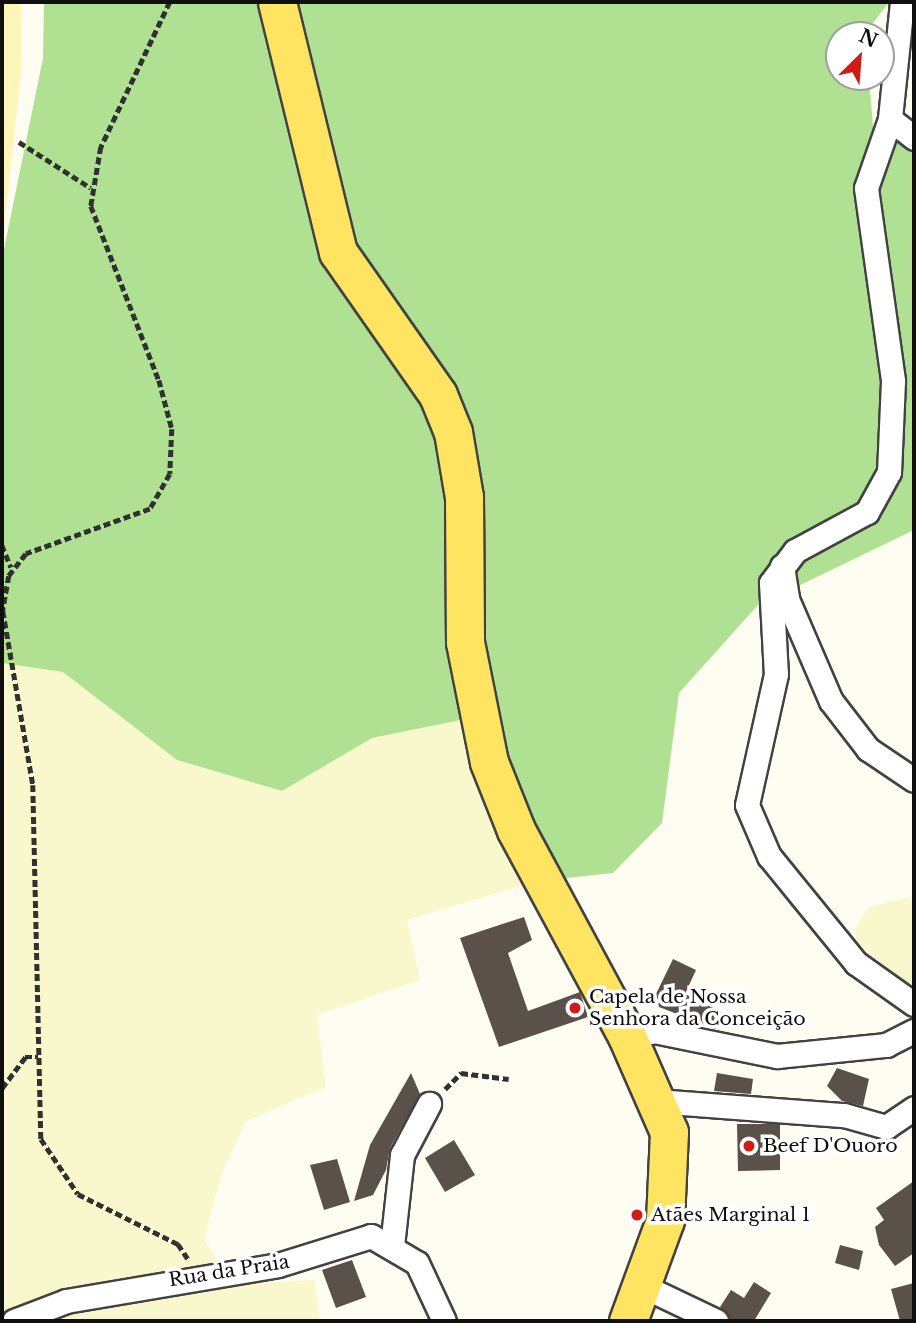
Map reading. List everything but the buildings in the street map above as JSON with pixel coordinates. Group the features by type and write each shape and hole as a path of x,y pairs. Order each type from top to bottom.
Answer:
{"main road":[{"path":"277,2 338,253 438,395 453,432 464,496 465,642 489,762 522,840 627,1035 669,1132 670,1186 643,1286 628,1321"}],"street":[{"path":"901,2 890,119 866,188 893,380 889,472 867,512 795,551 782,566 769,600 776,674 747,805 769,856 856,963 914,1004"},
{"path":"890,119 914,138"},
{"path":"782,566 787,599 831,701 868,749 914,780"},
{"path":"627,1035 654,1031 777,1056 886,1045 914,1031"},
{"path":"656,1101 844,1115 886,1127 914,1108"},
{"path":"392,1246 402,1155 429,1104"},
{"name":"Rua da Praia","path":"14,1321 66,1301 194,1276 278,1265 371,1236 417,1263 444,1321"},
{"path":"643,1286 716,1321"}],"path":[{"path":"11,571 38,547 150,509 170,474 172,429 159,380 93,216 92,189 101,147 170,2"},
{"path":"19,142 92,189"},
{"path":"2,545 11,571 3,630 33,785 41,947 38,1057 41,1139 59,1174 94,1205 178,1244 194,1276"},
{"path":"2,1088 25,1057 38,1057"},
{"path":"429,1104 461,1073 509,1079"}],"green space":[{"path":"44,2 889,2 875,21 825,21 825,91 870,91 873,126 914,153 914,530 757,606 679,693 662,823 613,873 538,881 495,713 372,738 282,791 177,760 63,672 2,663 2,259 43,58"},
{"path":"2,663 63,672 177,760 282,791 372,738 495,713 538,881 407,920 420,980 317,1015 326,1087 246,1121 222,1173 204,1239 232,1284 314,1280 320,1321 2,1321"},
{"path":"914,896 914,990 859,944 854,930 869,907"}],"sand":[{"path":"2,2 21,2 21,72 2,247"}],"place":[{"name":"Capela de Nossa Senhora da Conceição","path":"575,1008"},
{"name":"Beef D'Ouoro","path":"749,1146"},
{"name":"Atães Marginal 1","path":"637,1215"}]}
